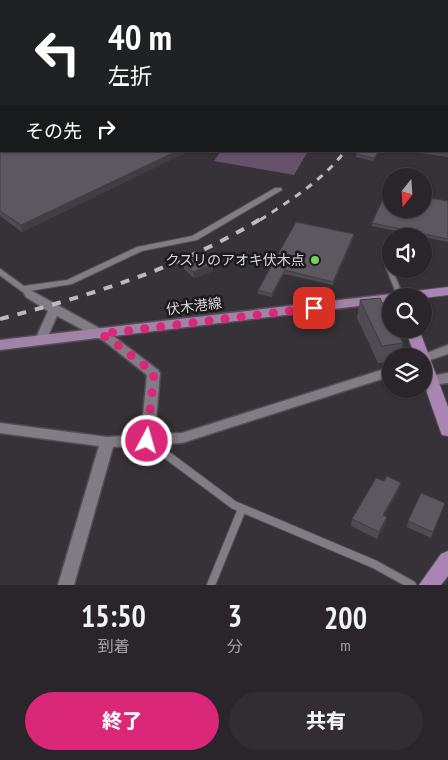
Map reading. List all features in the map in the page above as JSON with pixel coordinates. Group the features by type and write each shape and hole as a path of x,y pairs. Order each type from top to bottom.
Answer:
{"highway":[{"path":"432,293 448,291"},
{"path":"432,386 448,430"},
{"path":"429,585 448,560"}],"main road":[{"name":"伏木港線","path":"0,346 382,299"}],"street":[{"path":"26,291 69,282 140,249 194,238 278,190"},
{"path":"26,291 54,310 101,334 154,373 147,441"},
{"path":"42,340 54,310"},
{"path":"432,354 448,349"},
{"path":"0,428 107,442 182,438 382,374"},
{"path":"432,380 448,378"},
{"path":"66,585 107,442"}],"lane":[{"path":"0,272 26,291"},
{"path":"147,441 234,506 374,564 412,585"},
{"path":"211,585 242,509"}],"shaded area":[{"path":"220,152 307,152 294,175 214,161"}],"building":[{"path":"0,152 175,152 21,225 0,211"},
{"path":"357,152 378,152 374,158 356,154"},
{"path":"432,198 448,201 448,239 432,236 432,228 396,228 372,223 382,201 382,218 432,218"},
{"path":"296,222 354,234 333,282 285,270 272,294 258,290"},
{"path":"204,255 213,264 193,272 184,263"},
{"path":"380,298 382,302 382,338 400,338 403,343 382,346 360,300"},
{"path":"387,476 401,483 383,515 387,517 379,532 352,519 376,478 384,481"},
{"path":"421,493 445,503 433,532 408,521"}],"railway":[{"path":"260,220 317,180 344,152"},
{"path":"0,319 102,290 168,266 200,252 262,218"}],"place":[{"name":"クスリのアオキ伏木点","path":"315,260"}],"route":[{"path":"147,441 154,373 101,334 314,308"}]}
